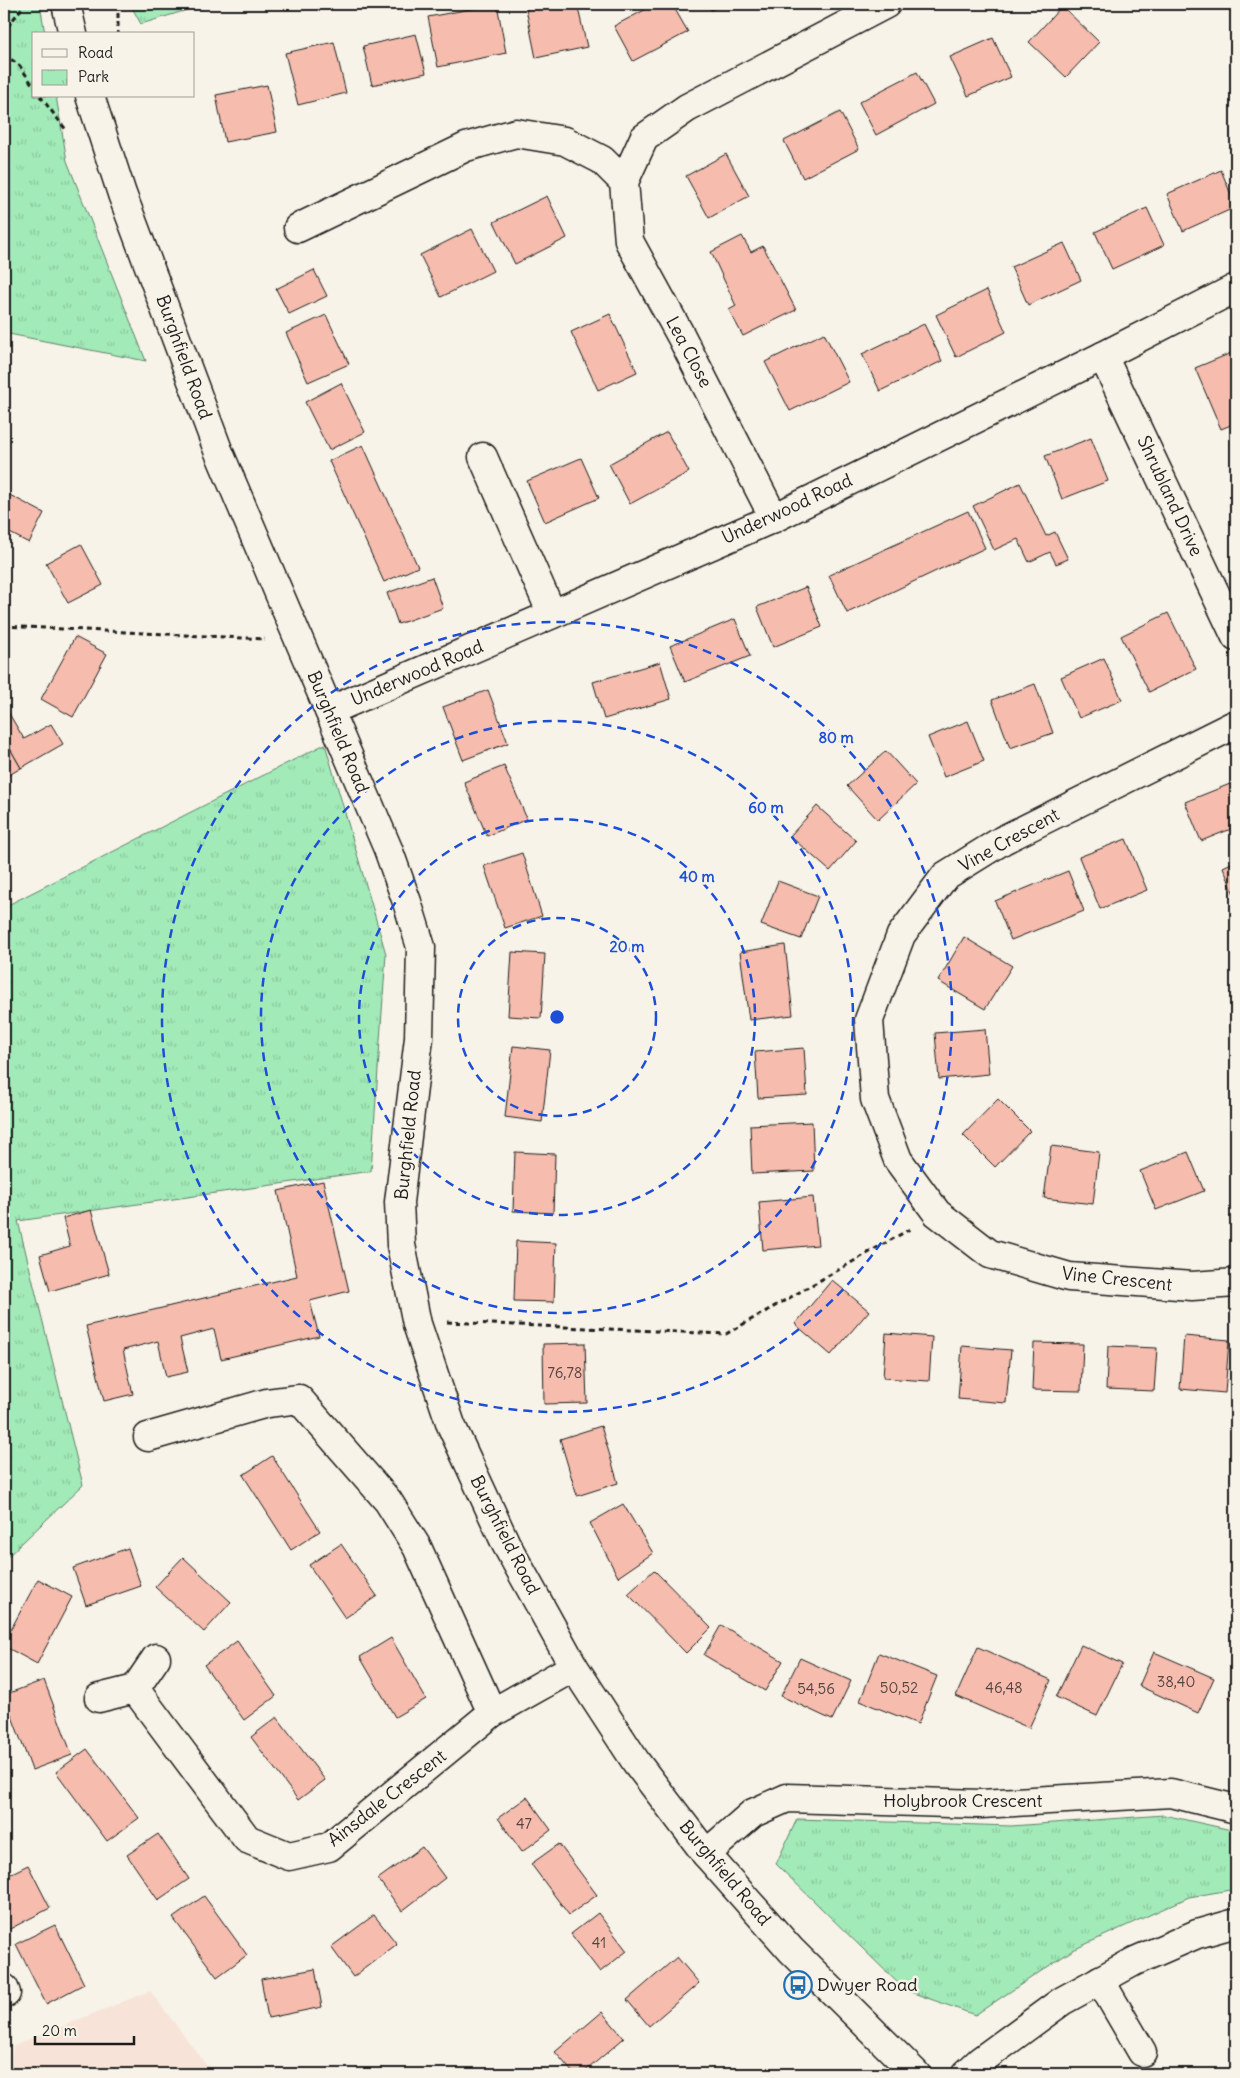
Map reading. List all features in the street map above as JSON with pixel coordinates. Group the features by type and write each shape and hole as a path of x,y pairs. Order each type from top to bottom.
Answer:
{"street":[{"name":"Lea Close","path":"774,518 681,336 629,242 624,182 644,138 687,108 886,4"},
{"path":"66,6 72,32"},
{"name":"Burghfield Road","path":"91,98 122,194 218,450 388,849 421,947 419,1038 399,1202 402,1245 417,1324 451,1425 506,1544 574,1667 636,1762 706,1854 791,1950 916,2074"},
{"path":"298,228 466,147 516,133 565,141 602,160 624,182"},
{"name":"Underwood Road","path":"329,711 774,518 1103,356 1236,288"},
{"name":"Shrubland Drive","path":"1103,356 1236,637"},
{"path":"483,457 552,614"},
{"name":"Vine Crescent","path":"1236,724 1011,835 945,876 901,934 869,1020 875,1099 898,1160 937,1213 990,1254 1070,1277 1192,1286 1236,1283"},
{"path":"148,1437 267,1403 299,1399 388,1501 417,1547 492,1713"},
{"path":"99,1698 134,1689 156,1658"},
{"name":"Ainsdale Crescent","path":"134,1689 247,1839 289,1856 329,1847 492,1713 574,1667"},
{"name":"Holybrook Crescent","path":"706,1854 753,1813 786,1798 981,1804 1171,1793 1236,1809"},
{"path":"966,2074 980,2061 1062,2001 1135,1961 1197,1934 1236,1923"},
{"path":"1100,1980 1142,2052"}],"path":[{"path":"118,4 118,32"},
{"path":"4,44 6,29 24,5"},
{"path":"4,54 20,66 32,84"},
{"path":"4,626 299,641"},
{"path":"417,1324 460,1321 726,1334 937,1213"}],"shaded area":[{"path":"150,1991 213,2074 11,2074 13,2046"}],"green space":[{"path":"4,4 40,4 45,32 32,32 32,98 56,98 67,161 146,361 4,333"},
{"path":"130,4 207,4 141,24"},
{"path":"325,744 386,954 371,1171 18,1221 83,1485 4,1560 4,907"},
{"path":"1164,1815 1236,1831 1236,1889 1189,1897 1073,1950 975,2015 905,1990 776,1864 797,1819 1011,1826"}],"building":[{"path":"497,4 506,53 438,67 428,17"},
{"path":"525,4 577,4 587,47 536,58"},
{"path":"656,4 672,4 688,32 633,61 614,26"},
{"path":"708,4 723,4 711,10"},
{"path":"1062,6 1099,42 1066,77 1029,42"},
{"path":"416,34 426,73 372,85 363,46"},
{"path":"993,38 1011,77 968,96 950,57"},
{"path":"334,42 346,93 298,105 285,53"},
{"path":"917,72 934,104 876,135 859,102"},
{"path":"267,85 277,132 225,142 216,95"},
{"path":"840,112 859,149 803,178 784,141"},
{"path":"726,154 749,196 709,218 686,176"},
{"path":"1221,170 1236,207 1183,231 1167,194"},
{"path":"547,196 567,238 515,264 494,222"},
{"path":"1147,208 1164,245 1112,269 1095,232"},
{"path":"472,229 493,271 441,297 420,255"},
{"path":"742,236 751,252 763,246 796,310 743,336 729,310 736,306 711,252"},
{"path":"1064,243 1081,280 1028,305 1011,267"},
{"path":"314,270 327,296 289,314 276,289"},
{"path":"987,290 1006,332 956,357 936,315"},
{"path":"610,314 637,372 598,390 571,332"},
{"path":"326,315 349,364 308,382 286,333"},
{"path":"924,324 942,361 880,391 862,354"},
{"path":"824,333 849,382 790,411 765,362"},
{"path":"1236,351 1236,423 1221,429 1195,368"},
{"path":"341,383 365,432 329,450 305,402"},
{"path":"667,432 689,472 630,504 609,464"},
{"path":"1091,438 1108,481 1062,499 1045,456"},
{"path":"363,445 418,567 384,582 329,461"},
{"path":"581,458 599,498 545,522 527,481"},
{"path":"1020,483 1046,536 1055,532 1068,559 1056,564 1050,552 1029,562 1018,539 994,550 973,506"},
{"path":"4,492 44,513 29,543 4,530"},
{"path":"968,511 985,548 847,613 829,575"},
{"path":"81,544 103,585 68,603 46,563"},
{"path":"432,577 443,608 398,624 387,593"},
{"path":"806,587 822,627 773,647 757,607"},
{"path":"1168,613 1196,669 1149,692 1121,636"},
{"path":"735,619 750,656 685,682 670,646"},
{"path":"75,637 107,654 73,717 41,699"},
{"path":"1104,658 1122,700 1079,718 1061,677"},
{"path":"660,662 671,699 604,719 593,682"},
{"path":"1035,684 1053,733 1010,748 992,700"},
{"path":"488,690 508,743 463,760 443,707"},
{"path":"8,712 24,739 51,724 63,744 21,768 4,738 4,714"},
{"path":"968,721 984,761 944,777 928,737"},
{"path":"4,738 21,768 4,778"},
{"path":"886,751 916,784 878,820 847,786"},
{"path":"504,766 527,819 487,836 464,782"},
{"path":"1235,782 1236,827 1201,841 1185,802"},
{"path":"817,806 856,841 830,871 790,836"},
{"path":"1126,839 1147,890 1100,909 1079,857"},
{"path":"522,853 542,916 505,928 484,866"},
{"path":"1236,861 1236,899 1223,867"},
{"path":"1068,871 1084,911 1011,940 995,901"},
{"path":"778,881 818,896 801,939 761,925"},
{"path":"964,937 1012,966 985,1009 938,981"},
{"path":"785,945 793,1015 749,1020 740,952"},
{"path":"512,952 545,954 541,1018 508,1016"},
{"path":"985,1029 989,1074 939,1079 935,1033"},
{"path":"513,1046 550,1050 542,1122 505,1117"},
{"path":"804,1048 807,1095 758,1098 755,1052"},
{"path":"998,1099 1030,1131 995,1167 963,1135"},
{"path":"812,1122 814,1171 752,1174 750,1125"},
{"path":"1051,1146 1099,1152 1093,1204 1044,1198"},
{"path":"515,1152 555,1154 553,1213 513,1211"},
{"path":"1188,1152 1204,1191 1156,1210 1140,1171"},
{"path":"1236,1167 1236,1189 1229,1170"},
{"path":"323,1181 349,1291 310,1301 319,1336 221,1359 214,1329 180,1338 188,1372 166,1377 158,1341 123,1350 133,1394 104,1401 86,1326 297,1276 278,1191"},
{"path":"813,1197 818,1245 763,1250 759,1202"},
{"path":"91,1210 109,1274 50,1291 40,1255 70,1246 63,1218"},
{"path":"516,1241 556,1243 554,1302 514,1301"},
{"path":"832,1280 869,1311 831,1355 795,1324"},
{"path":"886,1333 932,1337 929,1381 883,1378"},
{"path":"1184,1336 1229,1340 1225,1393 1180,1389"},
{"path":"585,1343 587,1403 544,1404 543,1344"},
{"path":"1034,1343 1083,1344 1081,1391 1032,1390"},
{"path":"962,1346 1011,1350 1006,1403 958,1399"},
{"path":"1108,1346 1157,1348 1154,1391 1106,1389"},
{"path":"601,1426 618,1483 577,1496 560,1439"},
{"path":"272,1456 320,1531 291,1550 243,1475"},
{"path":"623,1504 653,1553 618,1577 590,1523"},
{"path":"341,1544 377,1596 345,1618 309,1565"},
{"path":"128,1548 141,1586 86,1605 73,1568"},
{"path":"183,1557 231,1602 204,1632 155,1587"},
{"path":"654,1570 711,1628 686,1653 628,1594"},
{"path":"38,1579 72,1597 37,1664 4,1646 4,1642"},
{"path":"721,1625 783,1661 765,1691 704,1655"},
{"path":"391,1638 426,1699 395,1717 360,1657"},
{"path":"237,1641 276,1696 244,1720 204,1665"},
{"path":"1081,1645 1122,1664 1097,1716 1056,1697"},
{"path":"978,1647 1051,1680 1029,1728 956,1696"},
{"path":"1154,1652 1214,1678 1198,1713 1139,1686"},
{"path":"879,1653 937,1676 918,1724 860,1701"},
{"path":"800,1658 851,1681 832,1720 781,1696"},
{"path":"44,1680 72,1755 32,1770 4,1695"},
{"path":"1236,1684 1236,1701 1229,1697"},
{"path":"277,1717 325,1780 298,1800 251,1737"},
{"path":"87,1749 139,1818 107,1841 56,1772"},
{"path":"527,1797 551,1830 522,1852 498,1818"},
{"path":"158,1834 189,1879 158,1900 127,1855"},
{"path":"559,1844 597,1895 569,1915 531,1864"},
{"path":"422,1847 445,1878 402,1911 378,1879"},
{"path":"28,1865 50,1908 4,1932 4,1877"},
{"path":"204,1896 247,1955 217,1977 173,1918"},
{"path":"598,1913 627,1951 600,1972 571,1934"},
{"path":"374,1915 397,1944 353,1977 331,1947"},
{"path":"55,1925 84,1984 46,2004 16,1944"},
{"path":"677,1957 699,1983 649,2026 627,2000"},
{"path":"315,1969 322,2007 268,2018 261,1979"},
{"path":"602,2012 624,2038 582,2074 574,2074 555,2052"}],"place":[{"name":"Dwyer Road","path":"798,1985"}]}
